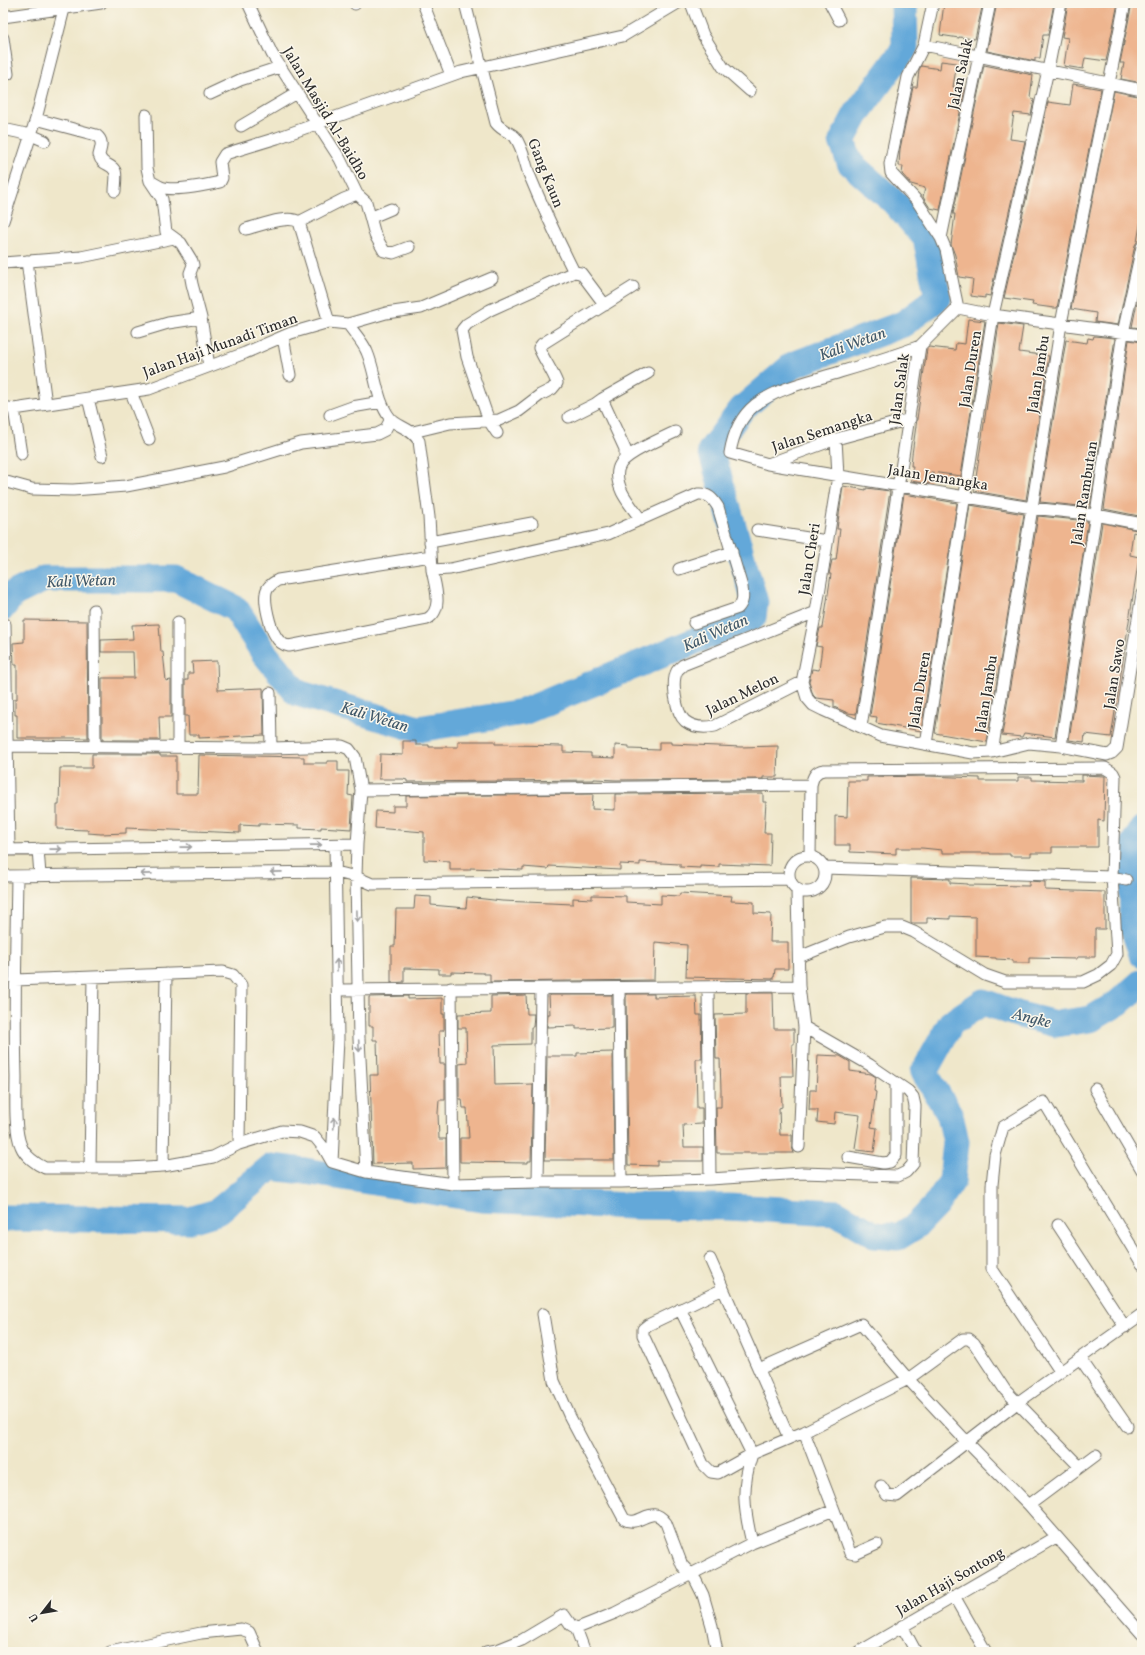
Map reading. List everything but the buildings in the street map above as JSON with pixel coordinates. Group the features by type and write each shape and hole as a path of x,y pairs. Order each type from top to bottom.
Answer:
{"street":[{"path":"3,17 64,8 76,4 101,3"},
{"name":"Jalan Masjid Al-Baidho","path":"248,3 272,54 340,159 357,194 299,222"},
{"path":"423,3 451,76"},
{"name":"Gang Kaun","path":"465,3 496,123 501,129 514,136 518,142 546,214 574,272"},
{"path":"150,181 162,188 185,188 220,182 222,178 220,162 226,154 276,138 451,76 623,36 678,3"},
{"path":"691,3 703,35 723,67 750,91"},
{"path":"830,3 839,20"},
{"path":"933,3 924,45 908,77 890,164 891,173 917,201 941,238 946,250 958,308 993,315 1142,335"},
{"name":"Jalan Salak","path":"941,238 990,3"},
{"name":"Jalan Duren","path":"926,744 993,315 1048,70 1061,3"},
{"name":"Jalan Jambu","path":"992,752 1061,324 1125,3"},
{"path":"3,221 36,119 64,8"},
{"path":"3,38 8,74"},
{"path":"924,45 1142,90"},
{"path":"210,94 240,80 280,67"},
{"path":"241,126 297,93"},
{"path":"146,115 147,168 150,181 158,192 163,204 165,229 169,235 181,243 192,261 193,265 190,273 201,318 209,366"},
{"path":"36,119 100,138 102,143 99,155 102,163 114,170 115,191"},
{"path":"3,129 31,135 45,141"},
{"path":"357,194 366,202 372,217 376,235 384,251 393,253 409,247"},
{"path":"372,217 391,210"},
{"path":"246,229 286,219 294,219 299,222 329,322 348,324 386,313 421,308 492,278"},
{"path":"3,263 81,257 174,238"},
{"name":"Jalan Rambutan","path":"1061,746 1123,333 1142,247"},
{"path":"27,261 46,404"},
{"path":"497,433 489,421 466,357 462,330 467,324 490,310 574,272 581,273 605,305"},
{"path":"413,432 450,423 499,420 519,411 540,395 552,389 557,383 554,374 539,348 546,341 633,288"},
{"name":"Jalan Salak","path":"861,727 910,419 920,346 958,308"},
{"path":"138,332 168,323 201,318"},
{"name":"Jalan Haji Munadi Timan","path":"9,408 149,389 245,353 282,337 329,322"},
{"path":"348,324 366,350 381,402 391,419 413,432 418,441 421,451 429,517 432,570 438,608 433,616 427,619 289,646 283,644 275,636 266,605 266,592 271,584 278,580 431,556"},
{"path":"282,337 290,374"},
{"name":"Jalan Jemangka","path":"920,346 885,359 787,388 755,405 739,425 733,436 730,453 768,464 1032,508 1096,515 1142,524"},
{"path":"569,417 595,404 648,373"},
{"path":"131,392 149,439"},
{"path":"88,398 102,456"},
{"path":"602,399 625,448 626,457"},
{"path":"330,414 352,407 381,402"},
{"path":"9,408 21,454"},
{"path":"3,481 32,488 73,490 126,486 224,467 301,443 377,434 385,430 391,419"},
{"name":"Jalan Semangka","path":"768,464 836,439 910,419"},
{"path":"641,520 622,493 618,483 617,473 619,466 626,457 675,432"},
{"name":"Jalan Cheri","path":"802,682 816,612 838,476 836,439"},
{"path":"432,570 450,569 608,534 698,494 706,495 715,502 718,507 744,598 738,608 694,623"},
{"path":"430,542 532,522"},
{"path":"757,530 827,541"},
{"path":"679,569 732,552"},
{"name":"Jalan Sawo","path":"1061,746 1107,755 1117,748 1142,594"},
{"path":"94,610 95,746"},
{"name":"Jalan Melon","path":"802,682 715,726 704,728 685,721 677,707 674,679 677,671 683,665 816,612"},
{"path":"178,622 178,747"},
{"path":"5,624 7,746 6,850 357,844"},
{"path":"802,682 806,698 813,705 881,736 974,753 992,752 1029,743 1061,746"},
{"path":"270,693 271,748"},
{"path":"7,746 271,748 342,746 349,749 355,756 361,790 356,878 359,1039 366,1172"},
{"path":"799,957 849,937 885,927 902,927 928,939 985,975 1005,982 1083,982 1098,975 1111,966 1117,954 1112,877 1115,777 1113,773 1105,768 818,771 814,776 811,785 810,856"},
{"path":"361,790 811,785"},
{"path":"332,1162 338,1039 335,845"},
{"path":"38,849 40,875"},
{"path":"810,856 820,862 824,868 824,879 818,889 807,893 797,890 789,880 789,872 791,865 796,860 802,857 810,856"},
{"path":"824,868 1112,877 1126,880"},
{"path":"4,876 336,872 372,884 789,880"},
{"path":"17,876 15,980 16,1107 19,1138 22,1148 35,1163 45,1168 129,1168 163,1166 213,1157 239,1144 282,1131 300,1132 315,1137 324,1148 332,1162 366,1172 453,1184 621,1182 710,1179 802,1173 898,1176 906,1172 913,1164 915,1106 913,1097 908,1091 870,1065 804,1027"},
{"path":"797,890 799,986 804,1027 799,1147"},
{"path":"15,980 223,972 233,975 241,985 239,1144"},
{"path":"163,1166 166,974"},
{"path":"90,1167 93,977"},
{"path":"338,990 799,986"},
{"path":"708,987 710,1179"},
{"path":"451,988 453,1184"},
{"path":"538,1182 541,988"},
{"path":"619,988 621,1182"},
{"path":"848,1157 883,1163 890,1162 896,1156 896,1084"},
{"path":"1096,1089 1142,1170"},
{"path":"1060,1371 992,1269 992,1185 995,1155 1003,1127 1044,1102 1142,1264"},
{"path":"1058,1225 1126,1327"},
{"path":"710,1259 789,1438"},
{"path":"723,1289 648,1325 643,1329 642,1335 703,1464 707,1470 711,1472 718,1472 752,1454 804,1432 908,1379 963,1339 969,1339 974,1343 1017,1403 1080,1467"},
{"path":"680,1309 752,1454 746,1474 744,1503 752,1543"},
{"path":"543,1314 554,1381 570,1417 624,1519 634,1521 657,1514 662,1518 682,1565 695,1579 703,1595 712,1626 717,1652"},
{"path":"881,1486 887,1495 897,1496 1060,1371 1126,1327 1142,1314"},
{"path":"759,1369 861,1324 908,1379 1029,1505 1142,1634"},
{"path":"1080,1358 1127,1426"},
{"path":"804,1432 850,1553 855,1554 877,1544"},
{"path":"1029,1505 1096,1455"},
{"path":"576,1628 615,1612 752,1543 834,1510"},
{"name":"Jalan Haji Sontong","path":"860,1652 1056,1537"},
{"path":"954,1596 986,1652"},
{"path":"486,1652 498,1650 522,1640 564,1615 571,1625 576,1628 585,1652"},
{"path":"902,1626 916,1652"},
{"path":"110,1652 201,1633 241,1629 249,1632 258,1652"}],"waterway":[{"name":"Kali Wetan","path":"3,607 13,594 44,579 176,579 236,609 264,653 297,693 418,729 523,712 753,617 755,602 711,450 742,409 793,365 903,324 938,298 926,238 894,202 850,163 842,141 857,113 905,48 904,3"},
{"path":"1142,830 1132,846 1133,927 1142,954"},
{"name":"Angke","path":"3,1218 190,1220 217,1212 271,1167 481,1199 630,1206 728,1207 837,1213 874,1235 898,1237 917,1225 936,1205 952,1181 956,1142 950,1115 924,1072 951,1023 983,1002 1020,1015 1056,1024 1091,1019 1118,1003 1142,982"}]}
